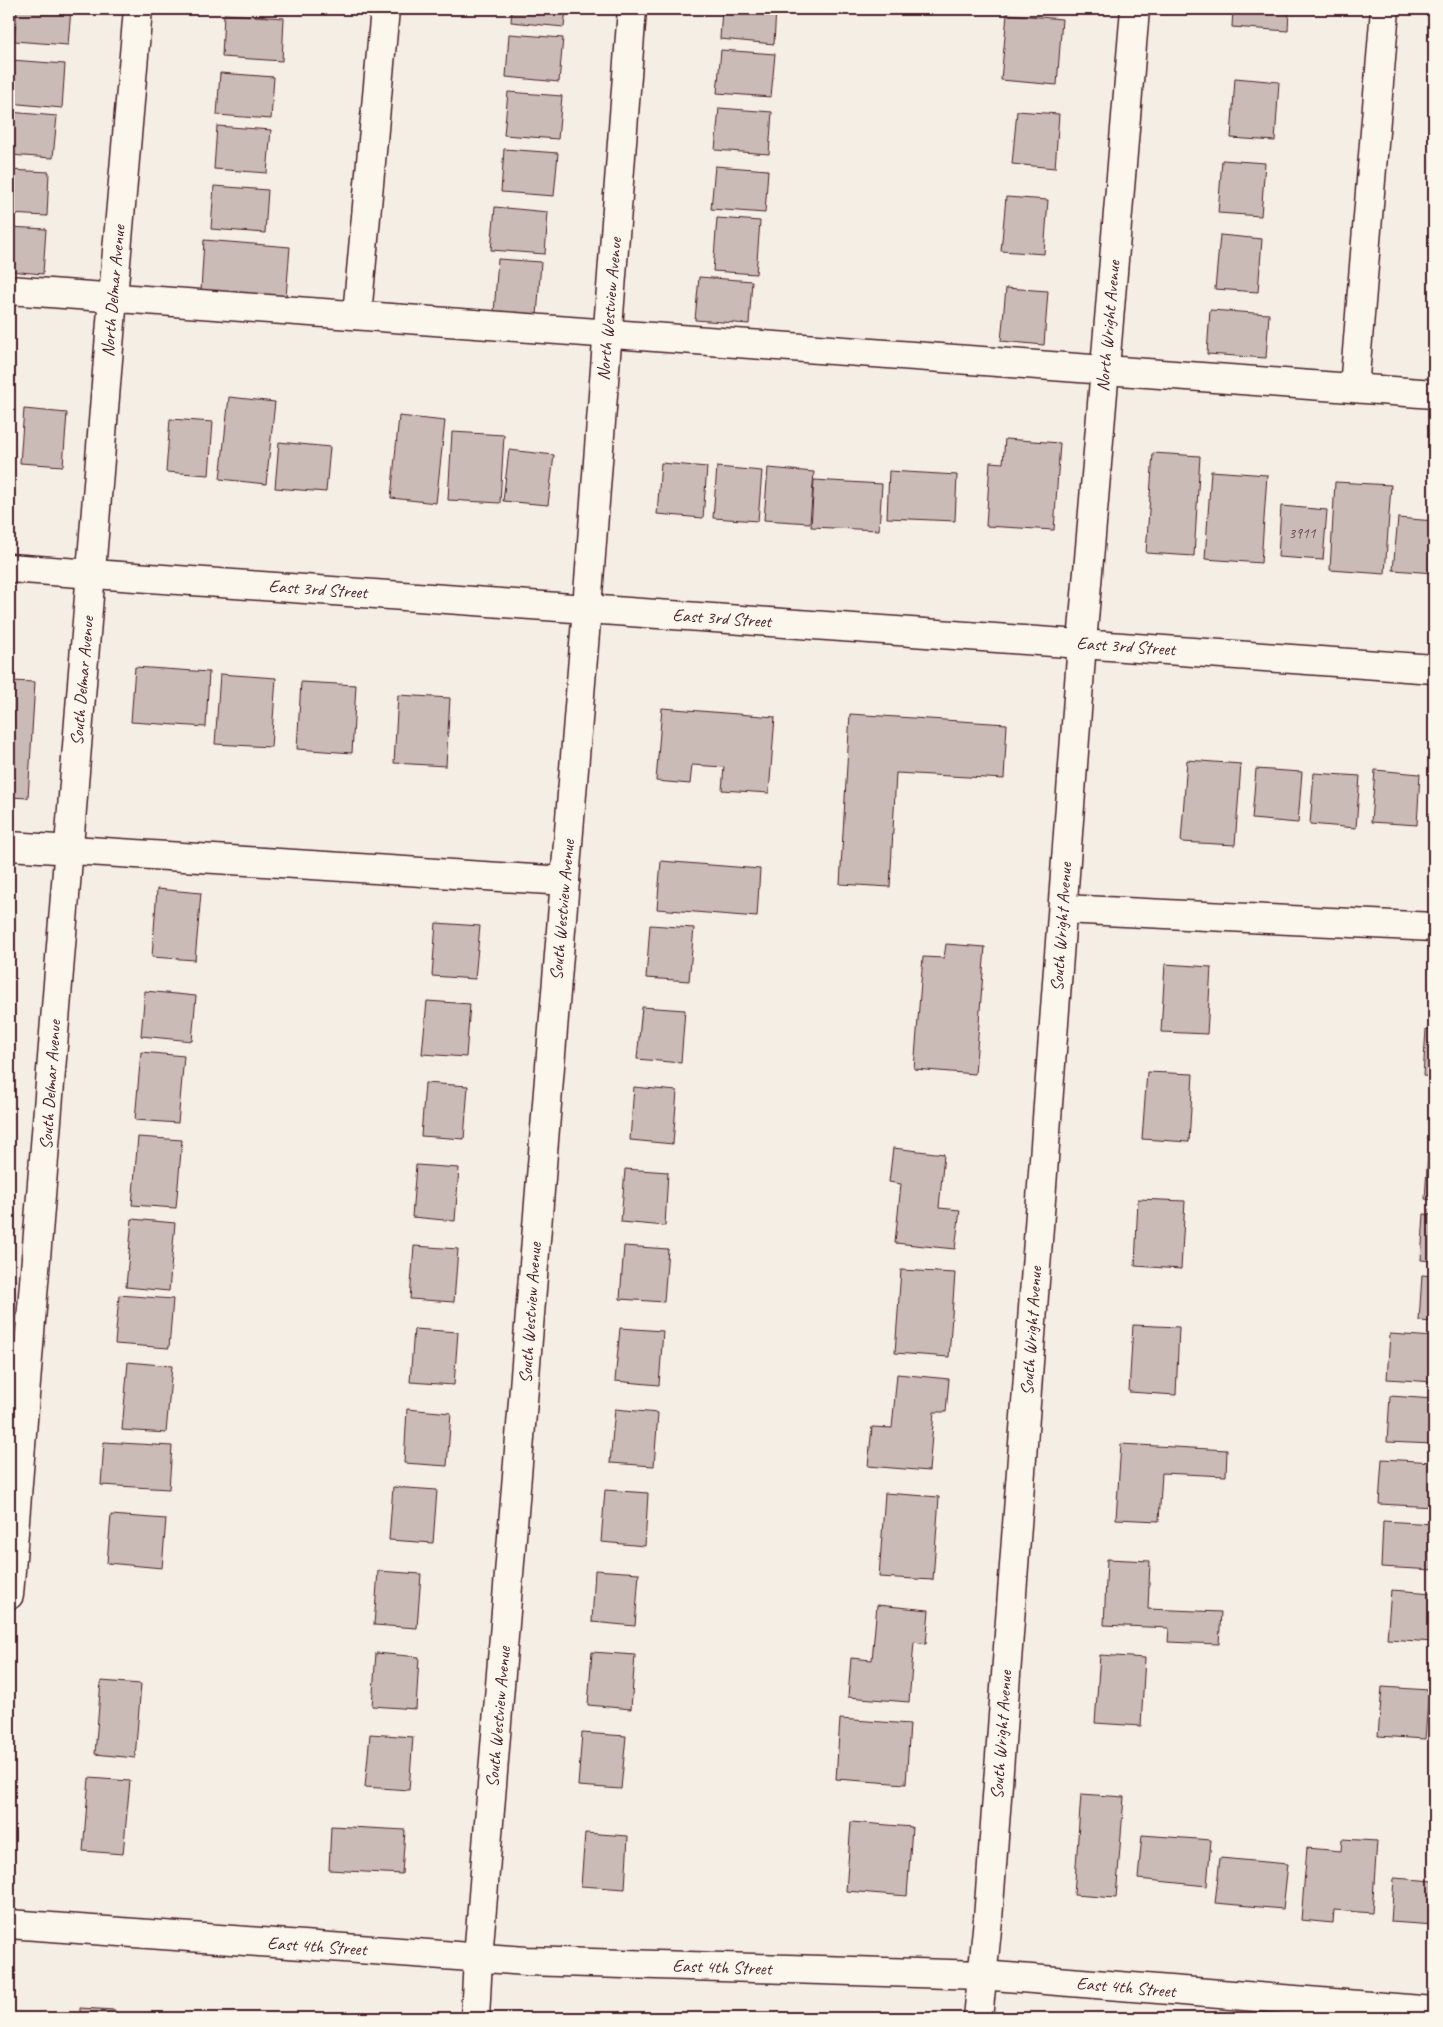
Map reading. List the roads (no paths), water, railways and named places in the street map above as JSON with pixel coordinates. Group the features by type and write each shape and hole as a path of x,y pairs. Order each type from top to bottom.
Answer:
{"street":[{"name":"North Delmar Avenue","path":"90,574 138,9"},
{"path":"357,315 385,9"},
{"name":"North Westview Avenue","path":"587,608 632,9"},
{"name":"North Wright Avenue","path":"1082,643 1135,9"},
{"path":"1354,388 1385,9"},
{"path":"9,290 1434,394"},
{"name":"East 3rd Street","path":"9,568 1434,668"},
{"name":"South Delmar Avenue","path":"9,1596 90,574"},
{"name":"South Westview Avenue","path":"475,2018 478,1958 587,608"},
{"name":"South Wright Avenue","path":"978,2018 988,1919 1082,643"},
{"path":"9,846 565,881"},
{"path":"1063,909 1434,927"},
{"name":"East 4th Street","path":"9,1924 526,1961 981,1975 1434,2011"}]}
